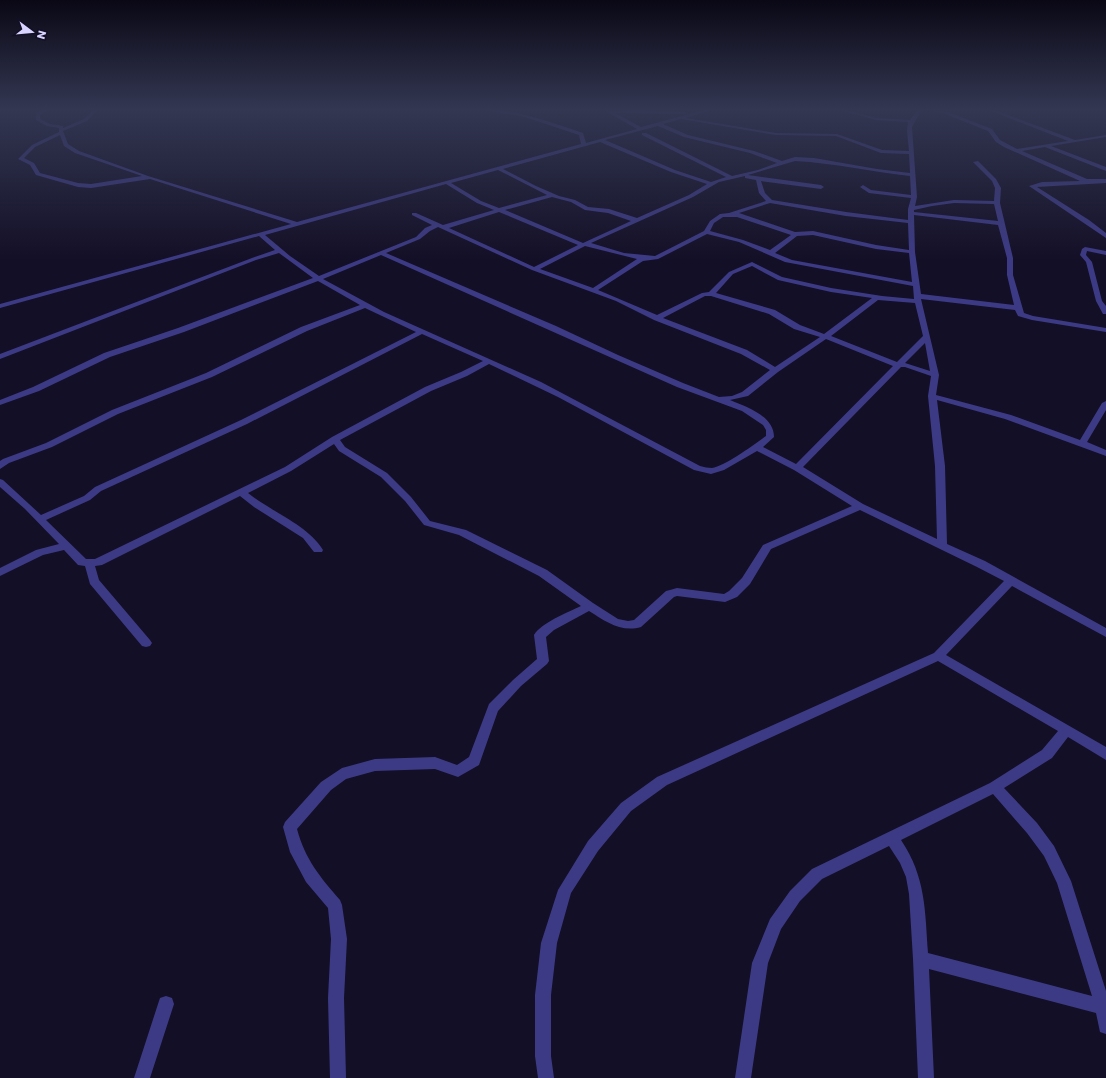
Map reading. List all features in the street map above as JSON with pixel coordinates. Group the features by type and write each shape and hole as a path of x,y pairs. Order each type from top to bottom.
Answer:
{"street":[{"path":"23,159 32,164 38,174 78,185 91,186 150,177"},
{"path":"98,159 297,224"},
{"path":"0,306 529,159"},
{"path":"645,159 673,171 712,184"},
{"path":"697,159 730,177"},
{"path":"773,159 783,163"},
{"path":"534,269 691,196 712,184 730,177 760,172 771,166 795,159"},
{"path":"807,159 877,171 912,175"},
{"path":"911,159 914,197 911,211 912,252 918,299 935,375 932,396 940,466 942,544"},
{"path":"1036,159 1090,182"},
{"path":"1080,159 1106,169"},
{"path":"976,162 994,180 998,188 998,203 1001,223 1010,258 1010,275 1018,308 1021,314 1032,318 1106,330"},
{"path":"498,168 523,182 573,201 588,209 608,211 630,220 638,220"},
{"path":"739,176 821,186"},
{"path":"758,178 760,191 763,196 770,201 846,214 911,222"},
{"path":"1106,181 1042,184 1032,186 1087,221 1106,236"},
{"path":"446,182 478,202 585,244 635,257 648,258 656,258 663,255 690,239 706,232 712,222 722,215 730,214 770,201"},
{"path":"863,187 869,191 914,197"},
{"path":"0,403 36,389 107,355 182,330 317,279 418,238 431,226 441,226 470,220 554,195"},
{"path":"911,211 928,204 963,200 998,203"},
{"path":"911,211 1001,223"},
{"path":"414,214 534,269 593,291 744,352 776,370"},
{"path":"730,214 795,234 814,234 876,247 912,252"},
{"path":"706,232 741,241 774,256 817,267 916,285"},
{"path":"260,234 317,279 421,332 554,391 697,468 711,471 721,468 757,447 770,437 770,430 766,423 746,409 680,385 381,253"},
{"path":"770,253 795,234"},
{"path":"1106,253 1085,249 1083,255 1089,262 1099,301 1106,312"},
{"path":"0,357 254,259 280,251"},
{"path":"593,291 641,259 648,258"},
{"path":"712,294 731,273 752,264 780,279 831,290 883,298"},
{"path":"657,318 704,294 712,294 772,312 791,324 897,365 906,365 935,375"},
{"path":"716,398 733,398 745,394 877,298 918,299 1018,308"},
{"path":"0,466 6,462 49,446 115,412 209,375 304,329 366,305"},
{"path":"40,519 87,498 98,490 244,422 421,332"},
{"path":"797,468 927,336"},
{"path":"0,482 40,519 82,562 89,564 98,562 288,469 335,439 428,389 464,374 489,361"},
{"path":"745,394 746,409"},
{"path":"932,396 1008,417 1082,443 1106,454"},
{"path":"1082,443 1106,403"},
{"path":"335,439 342,449 384,475 408,498 427,523 462,532 543,573 589,606 615,622 632,625 636,624 670,594 677,592 725,598 733,594 746,581 767,547 860,506"},
{"path":"757,447 797,468 860,506 942,544 1106,633"},
{"path":"241,492 257,505 307,536 318,550"},
{"path":"0,572 40,552 66,546"},
{"path":"89,564 94,581 146,642"},
{"path":"546,1078 543,1056 543,995 550,943 565,890 593,846 626,808 662,781 938,656 1011,581"},
{"path":"338,1078 336,998 339,939 335,905 311,877 295,847 290,827 326,786 342,774 375,765 435,763 458,771 474,761 493,708 517,683 543,661 540,635 550,627 589,606"},
{"path":"938,656 1106,754"},
{"path":"743,1078 760,963 775,924 796,896 817,874 995,786 1047,754 1066,730"},
{"path":"995,786 1032,828 1049,851 1064,881 1105,1008 1106,1026"},
{"path":"891,838 906,859 913,877 916,894 921,959 926,1078"},
{"path":"921,959 1105,1008"},
{"path":"142,1078 166,1004"}]}
